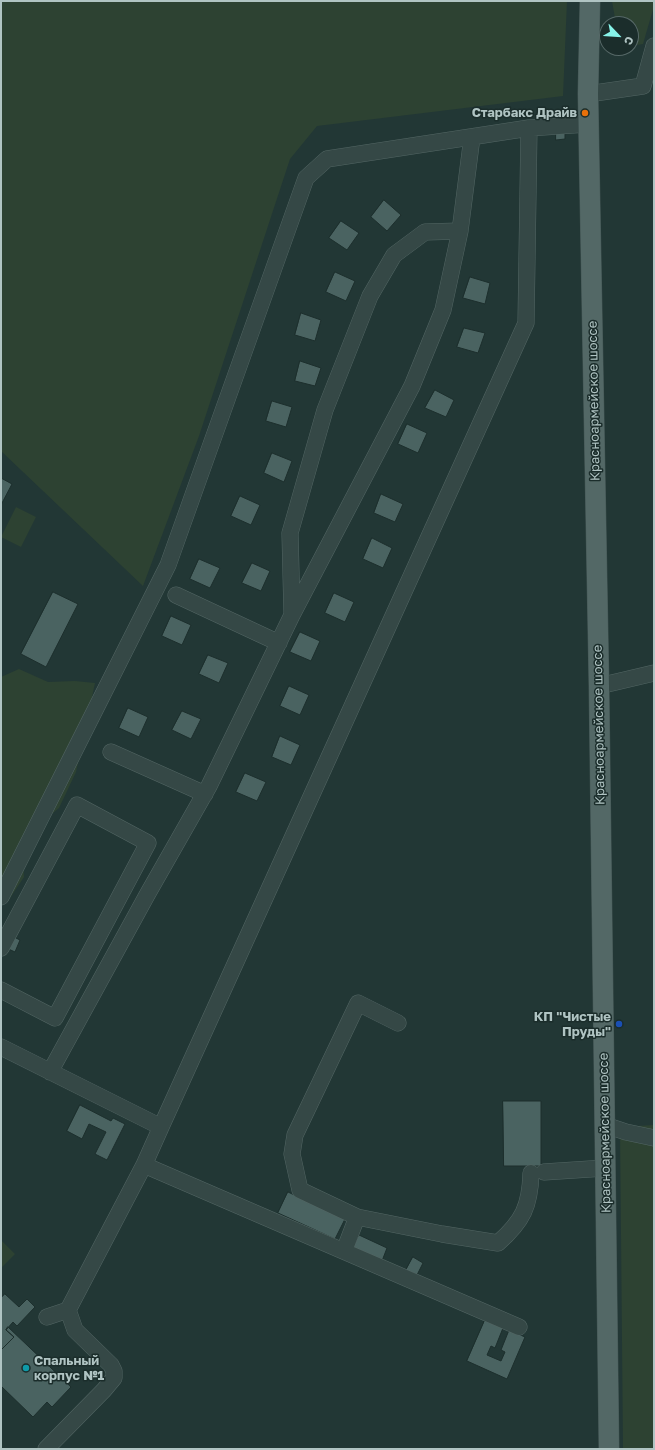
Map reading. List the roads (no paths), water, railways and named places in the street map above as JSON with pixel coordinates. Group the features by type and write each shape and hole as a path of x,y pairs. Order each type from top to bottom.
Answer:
{"main road":[{"name":"Красноармейское шоссе","path":"590,1 588,124 599,686 609,1449"}],"street":[{"path":"588,94 642,86 654,46"},
{"path":"1,897 168,565 306,178 327,159 529,128 588,124"},
{"path":"47,1316 68,1310 144,1164 526,323 529,128"},
{"path":"50,1072 152,884 205,794 292,615 412,386 443,310 460,231 472,137"},
{"path":"292,615 290,533 325,410 370,296 394,255 425,232 460,231"},
{"path":"176,595 279,643"},
{"path":"599,686 654,673"},
{"path":"111,752 205,794"},
{"path":"1,948 7,922 77,805 148,843 55,1018 1,990"},
{"path":"131,875 152,884"},
{"path":"398,1023 358,1003 295,1135 292,1154 300,1190 357,1217 442,1234 498,1243 510,1232 524,1212 537,1172 605,1168"},
{"path":"62,1004 83,1012"},
{"path":"1,1047 161,1126"},
{"path":"605,1125 626,1132 654,1138"},
{"path":"144,1164 518,1327"},
{"path":"344,1251 357,1217"},
{"path":"46,1449 114,1378 114,1371 111,1366 75,1330 68,1310"}],"place":[{"name":"Старбакс Драйв","path":"585,113"},
{"name":"КП \"Чистые Пруды\"","path":"619,1024"},
{"name":"Спальный корпус №1","path":"26,1368"}]}
